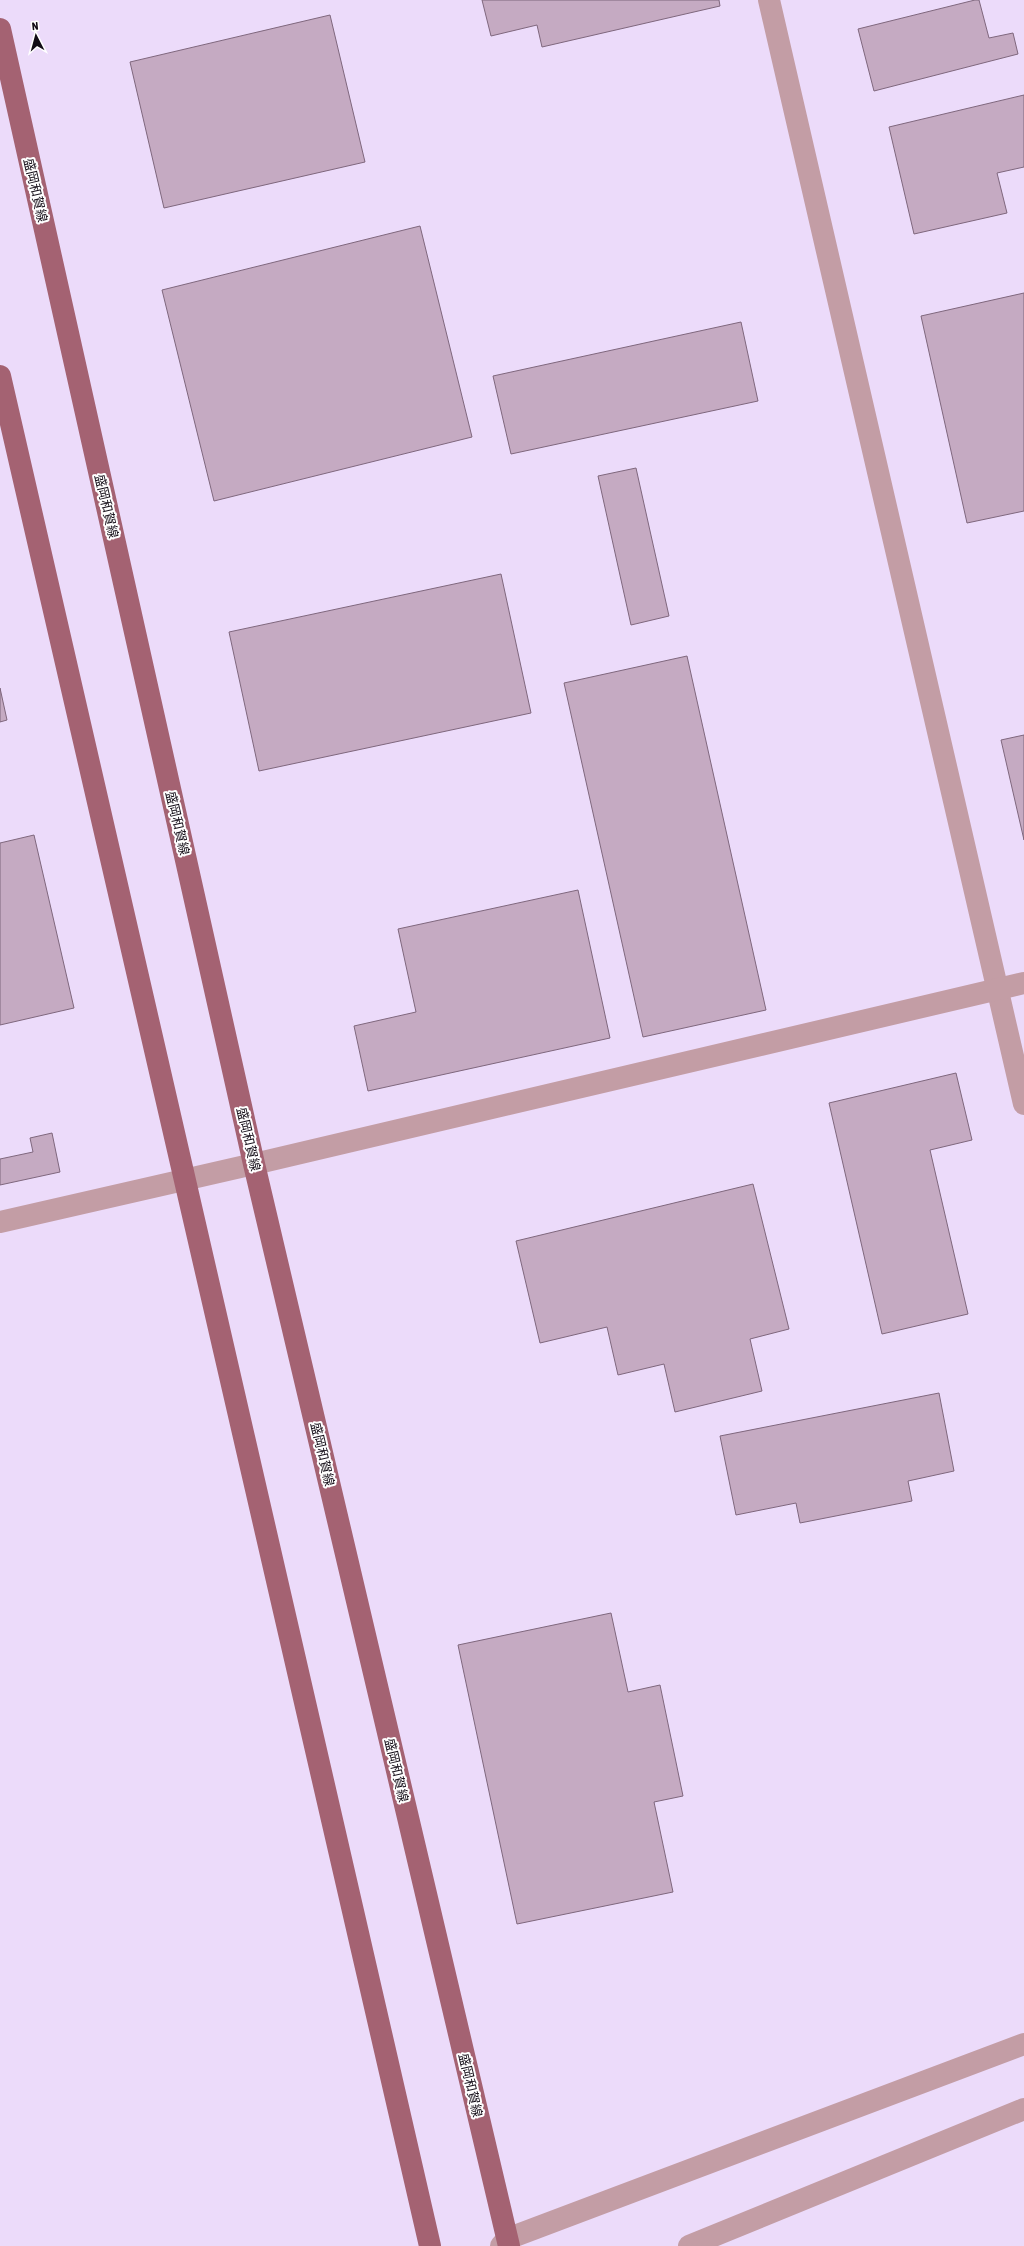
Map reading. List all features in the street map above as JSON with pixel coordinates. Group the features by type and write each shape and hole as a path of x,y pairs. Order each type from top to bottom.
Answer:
{"main road":[{"name":"盛岡和賀線","path":"0,29 254,1164 505,2244"},
{"path":"0,376 186,1179 430,2246"}],"street":[{"path":"769,0 1024,1104"},
{"path":"0,1222 254,1164 1024,983"},
{"path":"505,2244 1024,2044"},
{"path":"689,2246 1024,2109"}],"building":[{"path":"482,0 719,0 720,6 542,47 537,25 491,36"},
{"path":"979,0 989,38 1013,33 1018,54 874,91 858,29"},
{"path":"330,15 365,162 164,208 130,62"},
{"path":"1024,95 1024,167 997,173 1007,213 914,234 889,127"},
{"path":"420,226 472,437 214,501 162,290"},
{"path":"1024,293 1024,511 967,523 921,316"},
{"path":"741,322 758,401 511,454 493,376"},
{"path":"636,468 669,616 631,625 598,476"},
{"path":"501,574 531,713 259,771 229,632"},
{"path":"687,656 766,1010 643,1037 564,683"},
{"path":"0,688 7,720 0,722"},
{"path":"1024,735 1024,840 1001,740"},
{"path":"34,835 74,1008 0,1025 0,843"},
{"path":"578,890 610,1038 368,1091 354,1026 416,1012 398,929"},
{"path":"956,1073 972,1140 930,1150 968,1314 882,1334 829,1103"},
{"path":"52,1133 60,1172 0,1185 0,1159 33,1152 30,1138"},
{"path":"753,1184 789,1329 750,1339 762,1391 675,1412 664,1364 618,1375 607,1327 540,1343 516,1241"},
{"path":"939,1393 954,1471 908,1481 912,1501 800,1523 796,1503 736,1515 720,1436"},
{"path":"611,1613 628,1692 660,1685 683,1796 654,1802 673,1892 517,1924 458,1645"}]}
